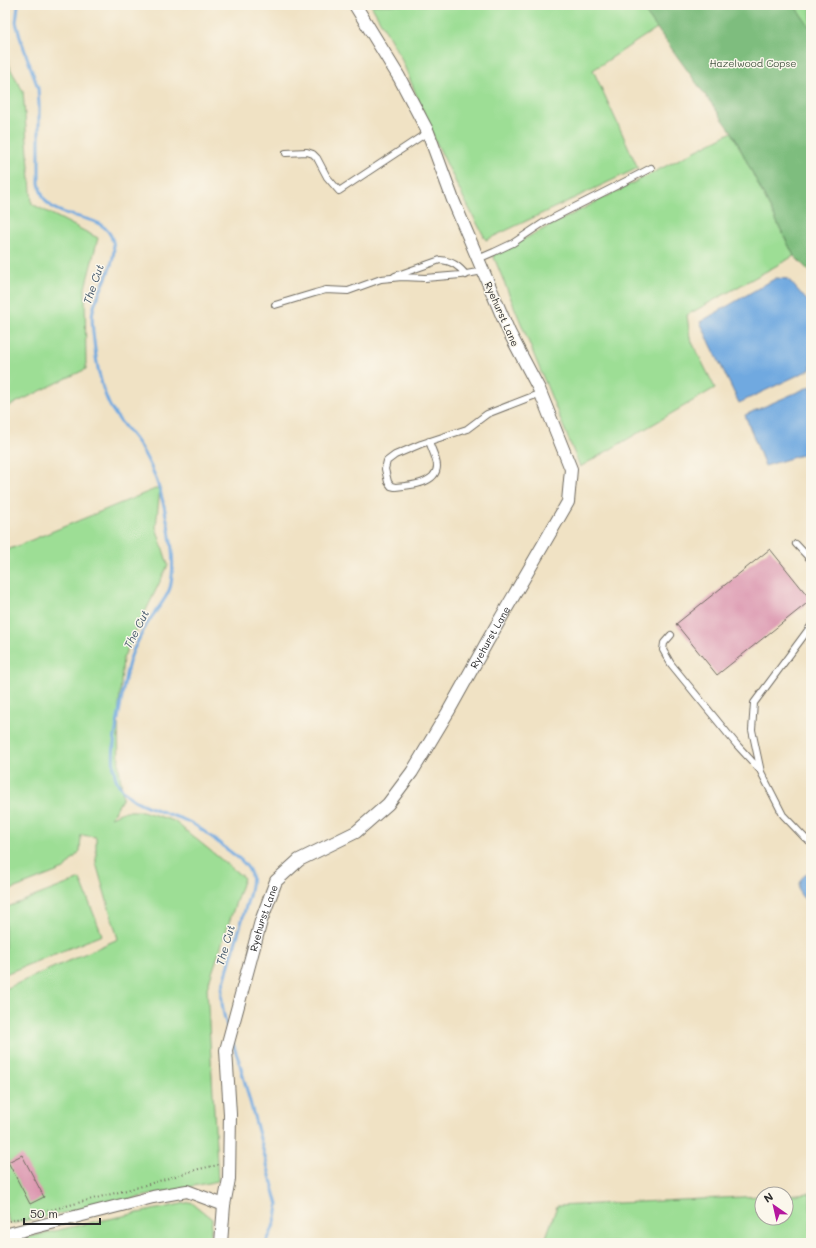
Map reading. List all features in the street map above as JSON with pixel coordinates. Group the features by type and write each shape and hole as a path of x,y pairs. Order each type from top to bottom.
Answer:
{"street":[{"name":"Ryehurst Lane","path":"221,1243 224,1205 229,1179 230,1114 226,1050 262,921 276,882 300,860 356,832 388,804 412,772 448,712 486,642 568,502 571,469 541,393 516,347 483,271 453,200 428,132 399,77 356,5"},
{"path":"5,1236 153,1197 187,1191 224,1205"}],"lane":[{"path":"286,154 307,152 313,154 317,158 327,177 339,191 428,132"},
{"path":"478,258 513,243 543,223 651,168"},
{"path":"388,279 411,269 440,260 445,260 455,264 466,274"},
{"path":"275,305 326,290 348,290 381,279 402,277 424,278 483,271"},
{"path":"429,441 437,466 435,473 428,480 422,483 395,487 392,486 388,482 385,469 387,461 404,450 429,441 467,429 487,414 541,393"},
{"path":"796,544 811,560"},
{"path":"761,772 752,730 754,703 811,626"},
{"path":"671,635 664,642 663,650 671,664 761,772 783,815 805,838 811,842"}],"path":[{"path":"5,1222 142,1186 199,1169 229,1163"}],"green space":[{"path":"371,5 640,5 657,28 593,70 638,168 486,240 435,140 401,58"},
{"name":"Hazelwood Copse","path":"640,5 794,5 811,29 811,273 794,256 732,132"},
{"path":"794,5 811,5 811,29"},
{"path":"5,51 11,70 23,91 32,204 98,238 85,288 86,369 5,408"},
{"path":"732,132 794,256 687,315 690,338 715,388 580,467 493,255"},
{"path":"160,487 156,527 168,565 123,658 118,718 119,767 123,798 111,817 125,811 142,811 174,821 244,878 207,988 218,1181 10,1224 5,1211 5,989 118,939 96,863 96,837 81,835 80,851 64,869 5,892 5,551"},
{"path":"80,879 102,935 5,974 5,908"},
{"path":"810,1193 811,1243 544,1243 557,1206 754,1196 754,1226 794,1226 794,1194"},
{"path":"191,1202 212,1219 210,1243 12,1243 16,1240 80,1225"}],"water":[{"path":"776,278 788,279 811,305 811,369 739,403 700,322"},
{"path":"811,386 811,452 765,466 745,415"},
{"path":"811,872 811,902 805,899 799,892 799,882"}],"building":[{"path":"770,549 811,600 717,675 676,624"},
{"path":"22,1155 44,1197 30,1204 8,1162"}],"waterway":[{"name":"The Cut","path":"18,5 16,22 38,88 39,183 43,197 50,206 60,211 95,222 104,227 111,236 114,245 114,254 92,314 97,364 103,389 109,404 115,414 134,437 154,474 164,506 172,549 172,579 170,588 149,621 133,651 127,670 115,738 113,757 115,775 119,785 126,794 146,806 179,818 204,831 245,864 251,875 252,880 249,896 222,989 223,1009 228,1029"},
{"name":"The Cut","path":"232,1041 239,1061 278,1205 277,1215 271,1234 266,1243"}]}
